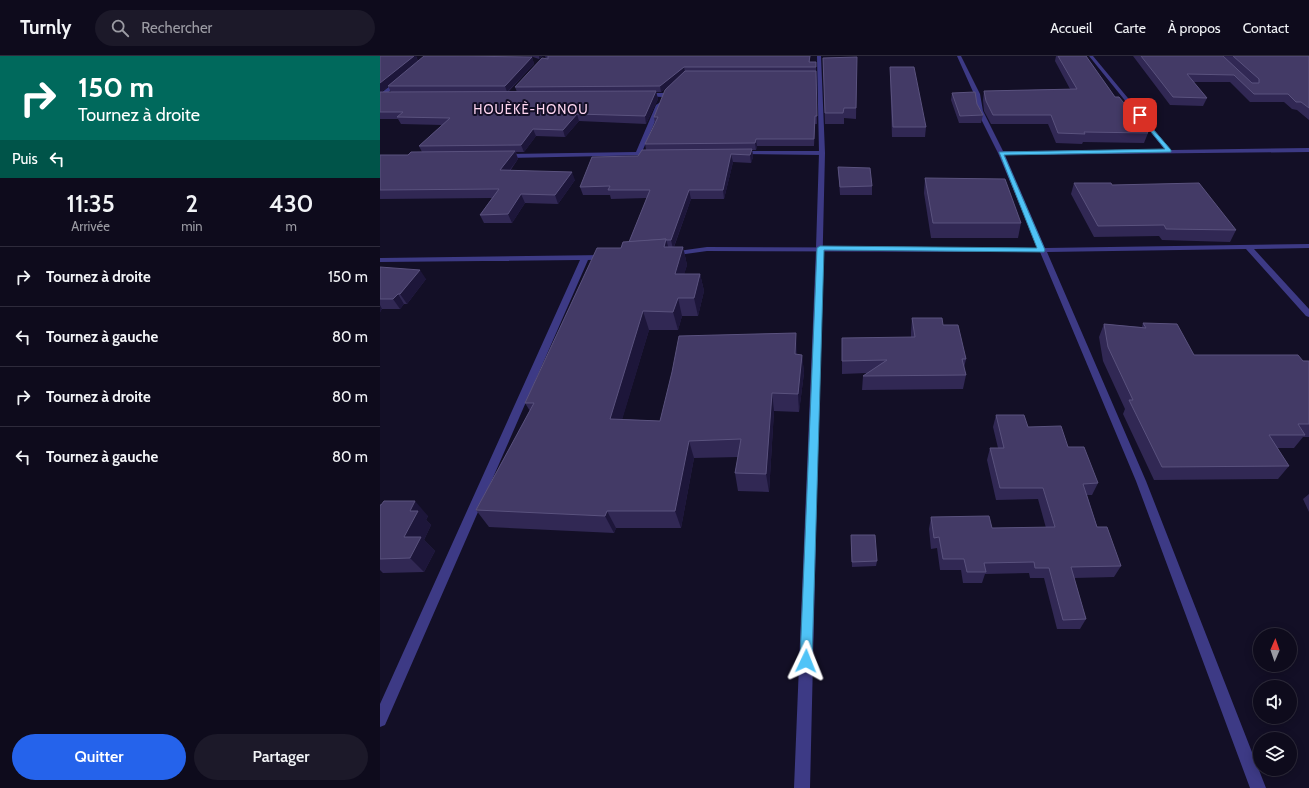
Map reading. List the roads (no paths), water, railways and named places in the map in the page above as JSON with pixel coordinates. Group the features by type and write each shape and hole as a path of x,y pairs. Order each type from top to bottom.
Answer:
{"street":[{"path":"802,788 820,248 822,153 814,75 819,56"},
{"path":"959,56 976,94 980,111 1001,153 1141,481 1258,788"},
{"path":"1091,56 1169,151"},
{"path":"381,97 403,78"},
{"path":"638,154 664,95 669,90"},
{"path":"640,95 664,95"},
{"path":"381,97 390,96"},
{"path":"1001,153 1309,150"},
{"path":"734,153 822,153"},
{"path":"498,156 662,154"},
{"path":"665,254 707,249 820,248 1042,250 1309,246"},
{"path":"1248,247 1309,314"},
{"path":"380,260 614,257"},
{"path":"380,720 585,258"}],"district":[{"name":"HOUÈKÈ-HONOU","path":"531,109"}]}
